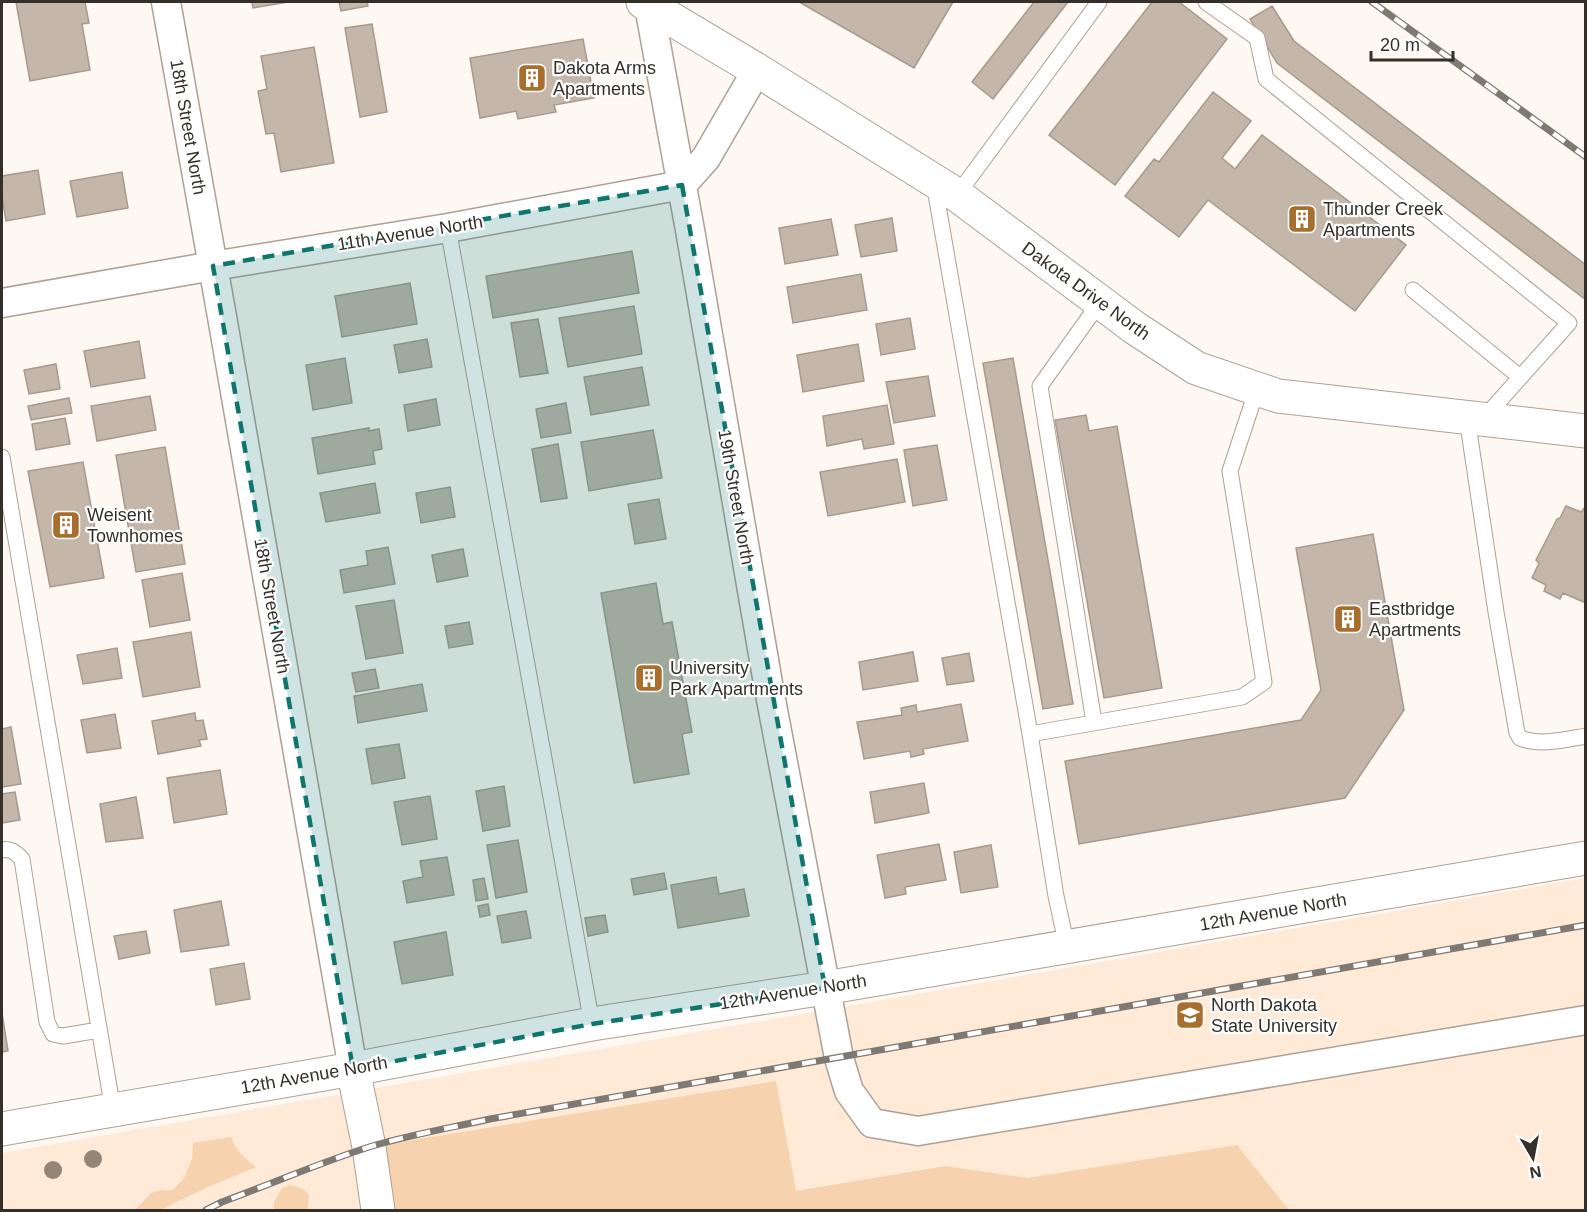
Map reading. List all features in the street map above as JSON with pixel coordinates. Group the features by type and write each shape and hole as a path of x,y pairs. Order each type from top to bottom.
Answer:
{"main road":[{"name":"Dakota Drive North","path":"646,4 757,70 945,188 1136,328 1196,368 1278,396 1586,431"},
{"name":"12th Avenue North","path":"2,1129 353,1069 592,1024 825,988 1586,858"},
{"name":"18th Street North","path":"353,1069 369,1147 378,1210"}],"street":[{"name":"18th Street North","path":"165,2 353,1069"},
{"name":"19th Street North","path":"646,4 682,185 769,689 839,1058 849,1091 872,1123 918,1131 1586,1020"},
{"path":"682,185 706,158 757,70"},
{"name":"11th Avenue North","path":"2,303 448,228 682,185"}],"lane":[{"path":"1067,947 1056,896 945,188 1099,2"},
{"path":"1206,2 1257,38 1266,79 1569,323 1520,377 1474,419 1496,612 1517,733 1520,738 1530,742 1547,742 1586,736"},
{"path":"448,228 592,1024"},
{"path":"1413,290 1520,377"},
{"path":"1094,722 1040,386 1100,302"},
{"path":"1030,734 1242,697 1264,682 1230,471 1257,389"},
{"path":"2,457 113,1110"},
{"path":"2,850 15,852 21,859 47,1022 53,1034 63,1036 99,1030"}],"highlighted area":[{"path":"682,185 825,988 592,1024 353,1069 213,266"}],"shaded area":[{"name":"North Dakota State University","path":"1585,878 1585,1210 2,1210 2,1153"},
{"path":"776,1081 796,1191 946,1166 1027,1178 1237,1145 1289,1210 378,1210 369,1147"},
{"path":"231,1137 241,1154 256,1167 160,1210 135,1210 151,1193 174,1189 184,1178 192,1159 193,1143"},
{"path":"291,1185 303,1189 309,1195 308,1210 274,1210 274,1202 282,1188"}],"building":[{"path":"16,2 85,2 89,23 82,24 90,70 30,81"},
{"path":"252,2 288,2 253,8"},
{"path":"339,2 367,2 368,6 341,11"},
{"path":"799,2 953,2 914,68"},
{"path":"1034,2 1068,2 993,99 972,82"},
{"path":"1152,2 1179,2 1227,39 1115,185 1049,135"},
{"path":"1272,6 1294,41 1586,265 1586,300 1277,63 1250,19"},
{"path":"372,24 387,112 360,117 345,28"},
{"name":"Dakota Arms Apartments","path":"583,39 594,98 554,105 556,112 518,119 516,111 480,118 470,58"},
{"path":"314,47 334,163 281,172 274,133 266,134 258,91 267,89 261,56"},
{"name":"Thunder Creek Apartments","path":"1213,92 1251,121 1222,158 1235,169 1262,135 1406,245 1355,311 1208,200 1179,237 1125,196 1154,159 1159,162"},
{"path":"38,170 45,214 6,221 2,197 2,176"},
{"path":"122,172 128,208 77,217 70,181"},
{"path":"892,218 897,251 861,257 855,225"},
{"path":"831,219 838,255 785,264 779,228"},
{"path":"632,251 639,293 493,318 486,276"},
{"path":"861,274 867,310 793,323 787,287"},
{"path":"410,283 417,324 342,337 335,296"},
{"path":"634,306 642,354 568,367 559,318"},
{"path":"910,318 915,349 881,355 876,324"},
{"path":"538,319 548,373 520,377 511,323"},
{"path":"427,339 432,367 399,373 394,345"},
{"path":"139,341 145,378 91,387 84,351"},
{"path":"858,344 864,381 803,392 797,355"},
{"path":"345,358 352,403 313,410 306,365"},
{"path":"1013,358 1073,704 1043,709 983,363"},
{"path":"56,364 60,389 29,394 24,370"},
{"path":"642,367 649,405 591,415 584,377"},
{"path":"928,376 935,416 894,423 886,382"},
{"path":"150,396 156,430 97,441 91,406"},
{"path":"69,398 72,413 31,420 28,406"},
{"path":"436,399 440,425 408,431 404,405"},
{"path":"566,403 571,433 541,438 536,409"},
{"path":"887,405 894,444 864,449 862,439 827,446 823,416"},
{"path":"1086,415 1089,431 1117,426 1162,688 1104,698 1055,420"},
{"path":"65,418 70,444 36,450 32,424"},
{"path":"369,428 369,431 379,429 382,449 373,451 375,464 318,474 312,438"},
{"path":"653,430 662,478 589,491 581,442"},
{"path":"558,444 567,498 541,502 532,449"},
{"path":"937,445 947,500 913,506 904,450"},
{"name":"Weisent Townhomes","path":"165,447 185,564 136,572 116,455"},
{"path":"897,459 905,502 828,516 820,472"},
{"name":"Weisent Townhomes","path":"83,462 104,578 50,587 28,471"},
{"path":"375,483 380,513 326,522 320,493"},
{"path":"450,487 455,517 421,523 416,493"},
{"path":"659,499 666,539 635,544 628,504"},
{"path":"1566,506 1581,512 1586,506 1586,603 1563,593 1560,599 1544,591 1546,585 1532,578 1539,563 1536,560"},
{"name":"Eastbridge Apartments","path":"1373,534 1404,710 1345,798 1079,844 1065,761 1301,720 1321,690 1296,548"},
{"path":"388,547 395,584 344,593 340,570 368,565 366,551"},
{"path":"463,549 468,576 437,582 432,555"},
{"path":"182,573 190,620 150,627 142,580"},
{"name":"University Park Apartments","path":"656,583 663,624 672,622 692,732 682,734 689,774 634,783 601,593"},
{"path":"394,600 403,653 366,659 356,606"},
{"path":"469,622 473,644 449,648 445,626"},
{"path":"191,632 200,687 143,697 133,642"},
{"path":"117,648 122,678 83,684 77,655"},
{"path":"913,652 918,681 863,690 859,662"},
{"path":"969,653 974,681 947,685 942,658"},
{"path":"375,669 379,688 356,692 352,673"},
{"path":"422,684 427,711 358,723 354,696"},
{"path":"961,704 968,741 923,749 924,754 911,757 910,751 864,759 857,722 902,715 901,708 916,705 917,712"},
{"path":"195,713 196,721 203,720 207,739 199,740 201,746 158,754 152,721"},
{"path":"115,714 121,748 87,753 81,720"},
{"path":"11,727 21,784 2,787 2,729"},
{"path":"399,744 405,778 372,784 366,749"},
{"path":"220,770 227,814 174,823 167,778"},
{"path":"924,783 929,813 875,823 870,792"},
{"path":"504,786 510,826 483,831 476,791"},
{"path":"15,792 20,820 2,823 2,794"},
{"path":"430,796 437,839 402,845 394,802"},
{"path":"136,797 143,838 106,842 100,804"},
{"path":"518,840 527,892 496,898 487,845"},
{"path":"939,844 946,880 905,887 906,894 885,898 877,855"},
{"path":"991,845 998,887 961,893 954,852"},
{"path":"447,857 454,895 407,903 403,881 423,877 420,861"},
{"path":"664,873 667,889 634,895 631,879"},
{"path":"716,877 719,894 744,889 749,916 678,928 671,885"},
{"path":"484,878 488,899 476,901 473,880"},
{"path":"221,901 229,945 181,952 174,910"},
{"path":"488,904 490,915 480,917 478,906"},
{"path":"526,911 531,938 502,943 497,916"},
{"path":"605,915 608,932 588,936 585,918"},
{"path":"146,931 150,953 119,959 114,936"},
{"path":"446,932 453,975 402,984 394,942"},
{"path":"244,963 250,999 216,1005 210,969"},
{"path":"2,1013 8,1051 2,1052"}],"railway":[{"path":"1372,2 1586,157"},
{"path":"206,1210 369,1147 490,1119 1586,925"}],"place":[{"name":"Dakota Arms Apartments","path":"532,78"},
{"name":"Thunder Creek Apartments","path":"1302,219"},
{"name":"Weisent Townhomes","path":"66,525"},
{"name":"Eastbridge Apartments","path":"1348,619"},
{"name":"University Park Apartments","path":"649,678"},
{"name":"North Dakota State University","path":"1190,1015"}]}
